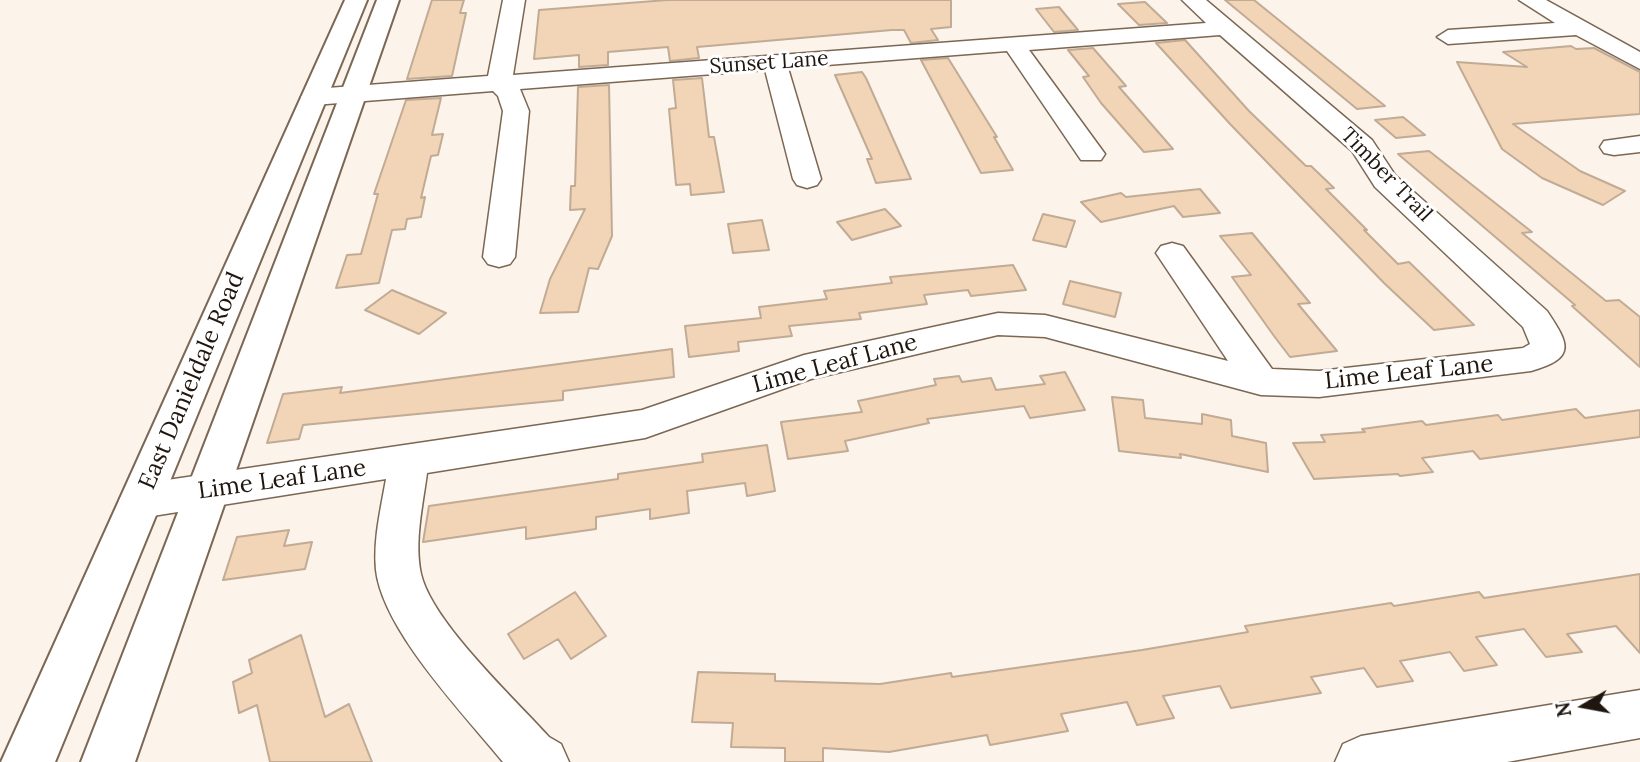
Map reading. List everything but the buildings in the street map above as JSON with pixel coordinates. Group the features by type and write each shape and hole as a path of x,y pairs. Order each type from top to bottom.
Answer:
{"main road":[{"name":"East Danieldale Road","path":"28,762 356,0"},
{"name":"East Danieldale Road","path":"108,762 388,0"}],"street":[{"path":"499,257 516,111 510,93 499,83 514,0"},
{"name":"Timber Trail","path":"1193,0 1362,146 1385,181 1535,319 1548,339 1547,350 1531,359"},
{"path":"1530,0 1640,62"},
{"name":"Sunset Lane","path":"314,97 1223,28"},
{"path":"1448,37 1580,28"},
{"path":"1013,44 1091,154"},
{"path":"775,63 807,179"},
{"path":"1172,253 1261,382"},
{"name":"Lime Leaf Lane","path":"140,501 645,424 804,368 998,324 1045,326 1261,382 1319,384 1531,359"},
{"path":"408,462 399,573 407,598 425,627 531,755 543,762"},
{"path":"1361,762 1640,714"}]}
